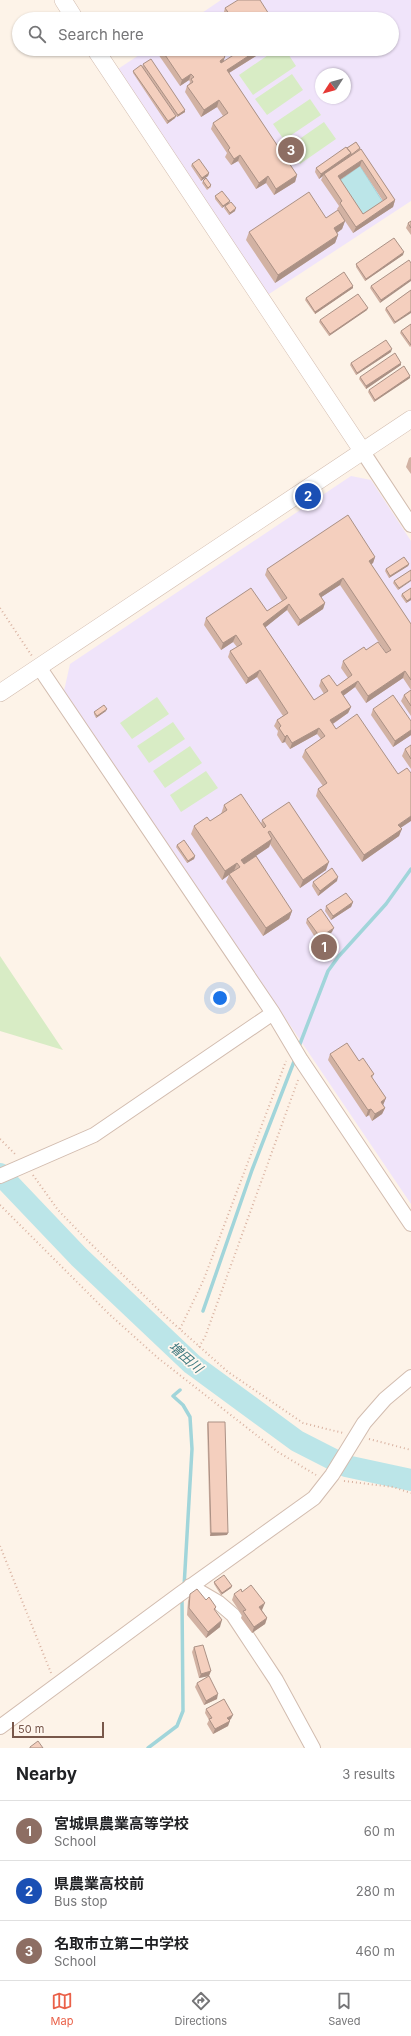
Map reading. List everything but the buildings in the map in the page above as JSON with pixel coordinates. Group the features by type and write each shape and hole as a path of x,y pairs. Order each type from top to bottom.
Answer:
{"street":[{"path":"63,0 71,12"},
{"path":"100,56 411,525"},
{"path":"0,693 411,419"},
{"path":"39,667 273,1013 298,1054 411,1224"},
{"path":"0,1176 94,1135 273,1013"},
{"path":"0,1727 56,1684 314,1498 330,1478 364,1423 384,1400 411,1377"},
{"path":"185,1590 219,1603 233,1615 276,1680 313,1748"}],"path":[{"path":"0,608 39,667"},
{"path":"180,1329 204,1279 298,1054"},
{"path":"199,1347 205,1337 298,1054"},
{"path":"0,1139 24,1166 58,1210 180,1329 228,1372 303,1423 355,1439 411,1450"},
{"path":"0,1205 108,1314 158,1358 278,1452 330,1478 393,1487 411,1493"},
{"path":"0,1546 56,1684"}],"shaded area":[{"path":"221,0 411,0 411,201 266,296 118,69 138,56 399,56 399,12 203,12"},
{"path":"351,476 371,480 411,541 411,1204 64,691 70,664"}],"green space":[{"path":"267,56 290,56 296,66 253,95 239,75"},
{"path":"292,74 303,90 267,115 255,99"},
{"path":"310,99 321,115 284,140 273,124"},
{"path":"324,122 336,139 300,164 288,147"},
{"path":"157,697 169,714 132,739 120,723"},
{"path":"173,722 185,739 149,763 137,746"},
{"path":"190,746 202,763 165,788 153,771"},
{"path":"206,771 218,788 181,812 170,795"},
{"path":"0,956 63,1050 0,1031"}],"water":[{"path":"360,166 384,204 359,221 335,184"}],"waterway":[{"path":"298,1049 328,971 339,956 386,904 411,869"},
{"path":"203,1311 252,1170 295,1059"},
{"name":"増田川","path":"0,1174 79,1257 192,1364 297,1441 346,1466 411,1480"},
{"path":"180,1390 173,1396 183,1405 190,1417 192,1449 184,1587"},
{"path":"148,1748 177,1726 183,1711 182,1599"}],"place":[{"name":"名取市立第二中学校","path":"291,150"},
{"name":"県農業高校前","path":"308,496"},
{"name":"宮城県農業高等学校","path":"324,947"}]}
